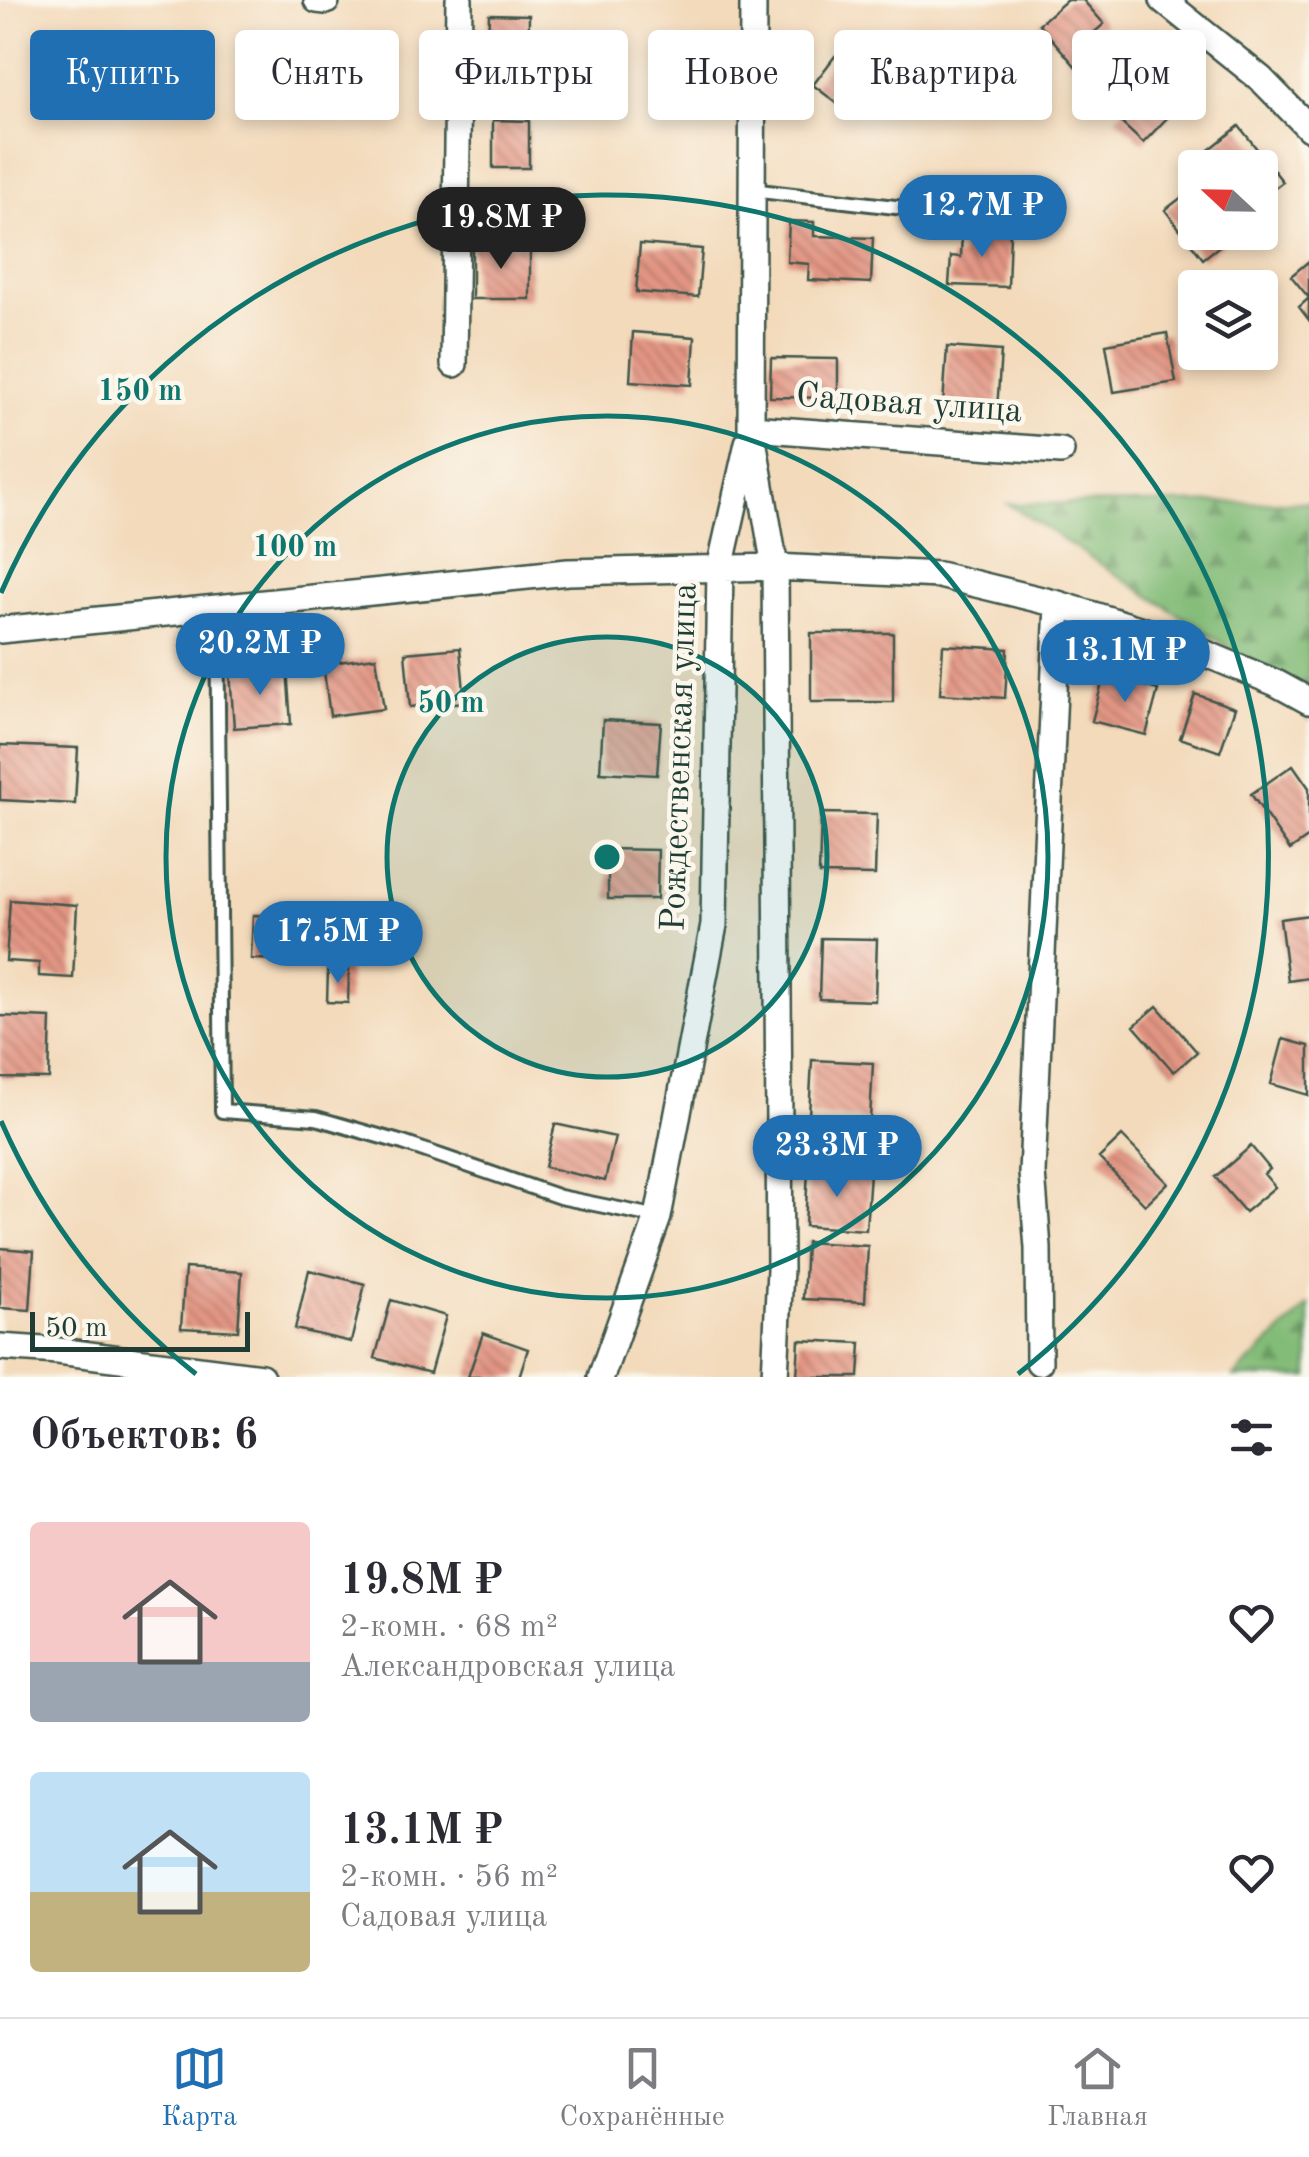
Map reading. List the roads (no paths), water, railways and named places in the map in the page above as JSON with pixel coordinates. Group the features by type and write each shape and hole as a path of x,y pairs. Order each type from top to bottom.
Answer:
{"street":[{"path":"317,0 326,1"},
{"path":"454,364 459,0"},
{"name":"Рождественская улица","path":"753,0 751,428 775,567 780,1269 775,1377"},
{"path":"1164,0 1261,79 1309,128"},
{"name":"Рождественская улица","path":"601,1377 658,1217 714,925 720,568 751,428"},
{"name":"Садовая улица","path":"751,428 1062,451"},
{"path":"0,630 568,572 775,567 939,576 1058,604 1168,638 1309,700"},
{"path":"1039,1362 1038,1248 1032,1173 1058,604"},
{"path":"0,1347 261,1377"}],"lane":[{"path":"751,190 946,213"},
{"path":"217,606 222,1110 316,1118 560,1197 658,1217"}]}
